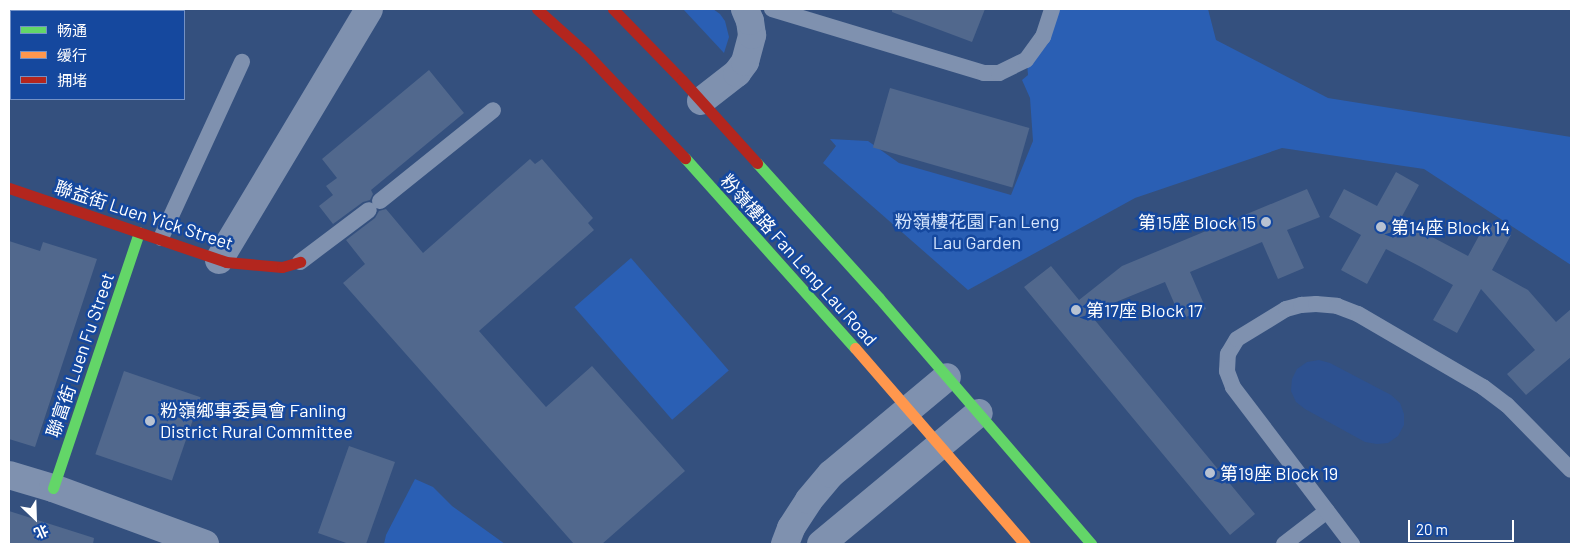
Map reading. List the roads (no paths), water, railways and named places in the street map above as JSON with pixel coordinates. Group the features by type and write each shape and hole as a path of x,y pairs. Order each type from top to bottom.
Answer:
{"street":[{"path":"219,260 370,9"},
{"name":"粉嶺樓路 Fan Leng Lau Road","path":"537,9 584,52 645,114 1025,544"},
{"name":"粉嶺樓路 Fan Leng Lau Road","path":"613,9 701,101 979,413 1091,544"},
{"path":"701,101 737,74 745,62 752,35 750,21 745,9"},
{"name":"聯益街 Luen Yick Street","path":"9,188 161,238 219,260 282,267 300,262"},
{"name":"聯富街 Luen Fu Street","path":"53,488 139,232"},
{"path":"785,544 791,528 809,500 831,474 947,377"},
{"path":"821,544 979,413"},
{"path":"9,475 53,488 205,544"}],"lane":[{"path":"772,9 984,73 999,73 1026,60 1043,37 1052,9"},
{"path":"161,238 242,62"},
{"path":"300,262 374,206 493,110"},
{"path":"1352,544 1233,387 1227,371 1228,354 1237,339 1286,309 1301,305 1337,306 1358,314 1483,387 1507,405 1571,470"},
{"path":"1284,544 1327,511"}],"place":[{"name":"第15座 Block 15","path":"1266,222"},
{"name":"第14座 Block 14","path":"1381,227"},
{"name":"第17座 Block 17","path":"1076,310"},
{"name":"粉嶺鄉事委員會 Fanling District Rural Committee","path":"150,421"},
{"name":"第19座 Block 19","path":"1210,473"}],"park label":[{"name":"粉嶺樓花園 Fan Leng Lau Garden","path":"977,232"}]}
